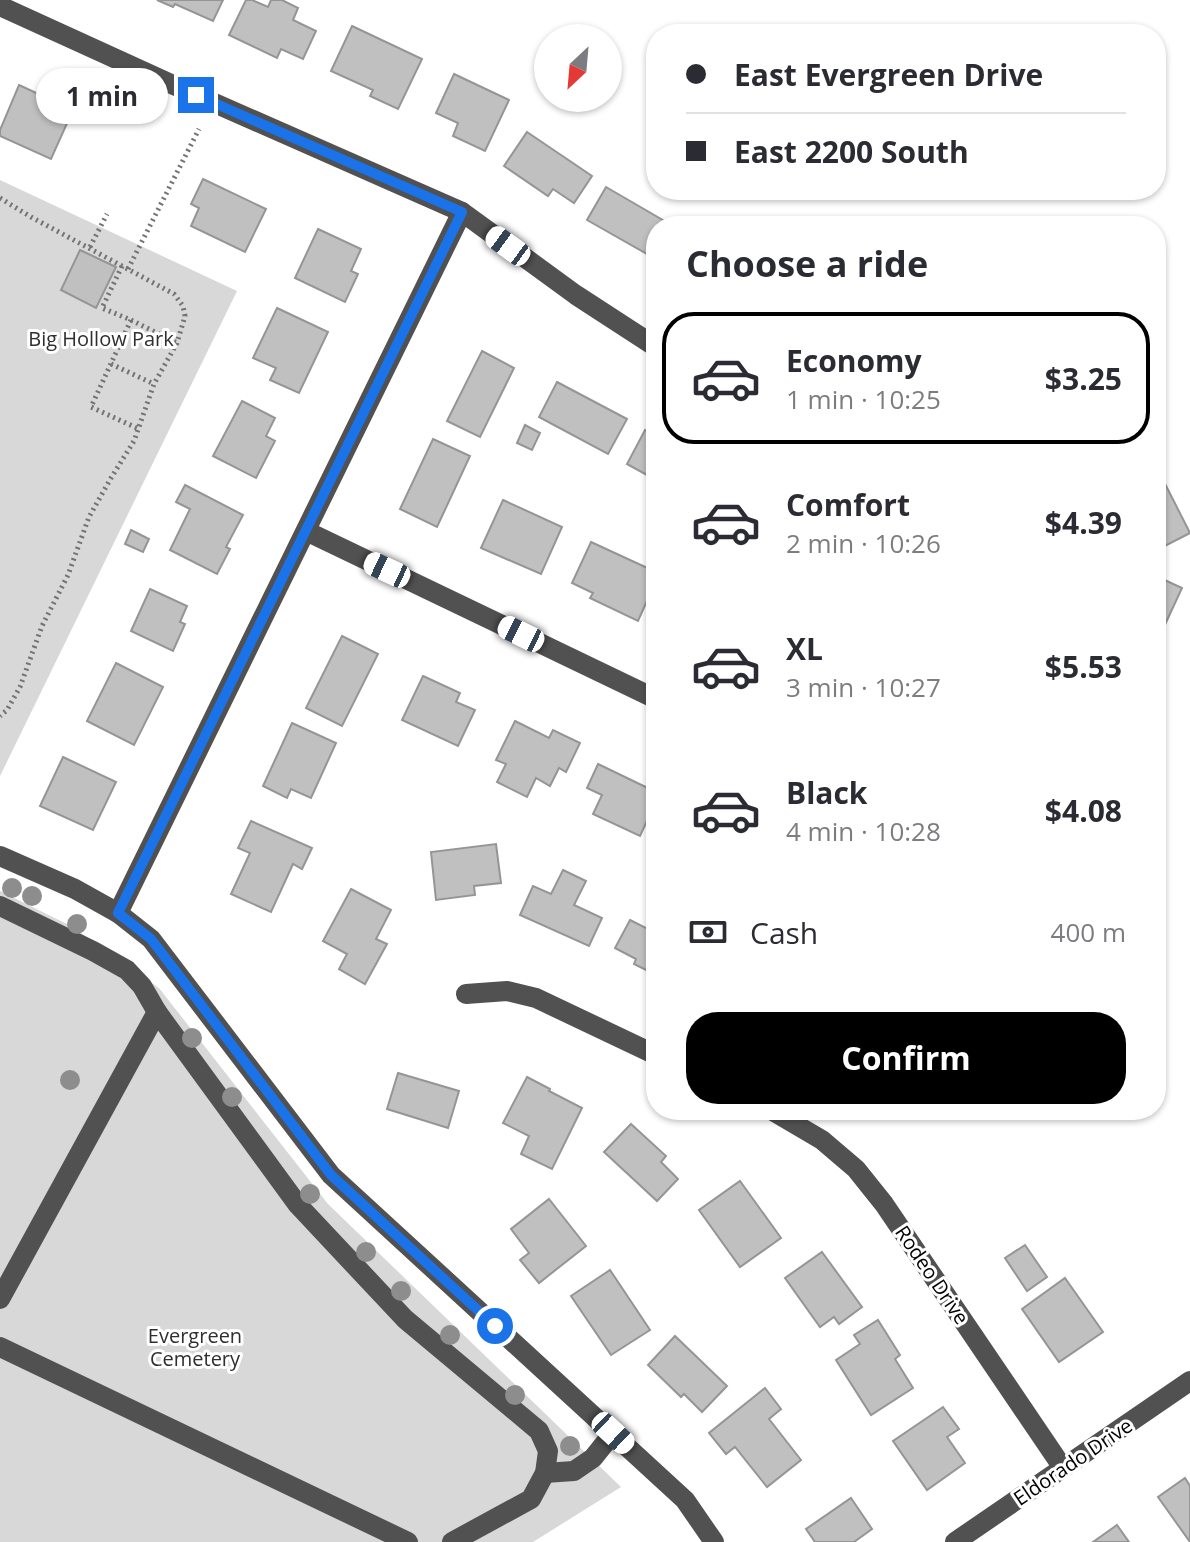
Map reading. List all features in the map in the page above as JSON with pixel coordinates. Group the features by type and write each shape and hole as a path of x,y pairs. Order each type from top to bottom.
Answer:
{"street":[{"path":"0,6 462,212 576,295 646,340"},
{"path":"118,913 462,212"},
{"path":"306,531 646,694"},
{"path":"0,856 75,889 118,913 151,939 331,1175 685,1500 714,1542"},
{"path":"0,906 127,970 142,986 157,1012 298,1205 405,1319 539,1431 548,1451 545,1473 531,1499 452,1542"},
{"path":"466,994 507,991 536,998 646,1050"},
{"path":"0,1299 157,1012"},
{"name":"Rodeo Drive","path":"792,1120 856,1169 884,1204 1063,1468"},
{"path":"0,1347 408,1542"},
{"name":"Eldorado Drive","path":"955,1542 1190,1381"},
{"path":"545,1473 574,1471 593,1458 613,1433"}],"path":[{"path":"177,343 102,308 199,129"},
{"path":"0,198 39,222 167,289 179,299 185,316 177,343 154,384 127,455 89,517 68,575 42,626 20,687 0,716"},
{"path":"90,247 107,214"},
{"path":"131,320 91,407 139,429"},
{"path":"111,364 154,384"}],"green space":[{"name":"Big Hollow Park","path":"0,180 237,291 0,776"},
{"name":"Evergreen Cemetery","path":"0,891 71,926 159,988 328,1204 621,1487 533,1542 0,1542"}],"building":[{"path":"157,0 223,0 213,21 175,4 173,7"},
{"path":"246,0 268,7 271,0 282,0 298,8 293,20 316,31 303,59 281,49 277,58 229,35"},
{"path":"352,26 422,59 398,109 370,96 373,90 331,71"},
{"path":"454,74 509,100 485,151 453,136 458,123 436,113"},
{"path":"19,85 73,110 51,159 0,136"},
{"path":"527,132 592,176 574,203 553,189 548,196 504,166"},
{"path":"203,179 266,209 245,252 191,226 199,208 191,204"},
{"path":"606,187 656,216 646,216 646,253 587,220"},
{"path":"318,229 361,249 351,271 358,274 345,302 295,278"},
{"path":"80,250 116,267 96,308 61,290"},
{"path":"277,308 328,332 299,393 270,380 276,368 253,358"},
{"path":"482,351 514,368 480,437 447,421"},
{"path":"557,382 627,419 608,454 539,417"},
{"path":"242,401 275,418 266,436 275,441 256,478 213,456"},
{"path":"525,425 540,433 532,450 517,443"},
{"path":"645,430 646,431 646,474 627,464"},
{"path":"433,439 470,456 437,527 400,509"},
{"path":"185,485 243,515 226,547 230,549 217,574 170,550 190,509 176,502"},
{"path":"1166,486 1190,533 1166,545"},
{"path":"503,500 562,527 541,574 481,548"},
{"path":"131,530 149,539 143,552 125,544"},
{"path":"591,542 646,567 646,603 638,621 590,598 593,593 572,583"},
{"path":"1166,581 1182,588 1166,622"},
{"path":"150,589 187,606 180,622 185,624 173,651 131,631"},
{"path":"342,636 378,654 342,726 306,708"},
{"path":"116,663 163,687 134,745 87,721"},
{"path":"423,676 460,693 456,702 475,710 458,746 402,720"},
{"path":"515,721 549,738 553,730 580,743 566,772 559,768 550,786 536,778 527,797 497,782 506,764 496,760"},
{"path":"292,723 336,743 311,798 291,789 287,798 263,786"},
{"path":"63,757 116,782 93,830 40,806"},
{"path":"598,764 646,787 646,823 640,836 593,814 602,795 587,788"},
{"path":"251,821 312,848 302,869 293,864 271,912 231,894 250,853 238,848"},
{"path":"496,844 501,883 474,886 475,895 436,900 431,852"},
{"path":"563,870 586,881 574,905 602,918 589,946 520,915 533,886 551,894"},
{"path":"351,889 391,910 376,939 387,944 365,984 339,969 347,954 323,941"},
{"path":"630,920 646,928 646,970 634,964 636,959 615,948"},
{"path":"398,1073 459,1091 448,1128 387,1109"},
{"path":"527,1077 582,1108 552,1169 521,1154 529,1136 503,1123"},
{"path":"631,1124 666,1156 661,1162 678,1179 657,1201 604,1152"},
{"path":"740,1181 781,1238 740,1267 699,1210"},
{"path":"549,1199 586,1246 539,1283 520,1260 529,1253 511,1229"},
{"path":"1025,1245 1047,1277 1027,1291 1005,1258"},
{"path":"822,1252 862,1307 839,1324 834,1317 820,1327 785,1278"},
{"path":"610,1270 650,1330 611,1355 571,1296"},
{"path":"1065,1278 1103,1332 1059,1362 1022,1309"},
{"path":"878,1320 900,1355 895,1359 913,1388 871,1415 836,1360 860,1344 854,1335"},
{"path":"675,1336 727,1386 702,1412 684,1394 681,1397 648,1365"},
{"path":"765,1388 781,1409 769,1419 801,1460 767,1487 735,1447 726,1454 709,1433"},
{"path":"943,1407 959,1429 947,1437 965,1463 927,1490 893,1441"},
{"path":"1185,1478 1190,1486 1190,1542 1158,1497"},
{"path":"851,1498 872,1529 854,1542 815,1542 806,1529"},
{"path":"1117,1525 1129,1542 1093,1542"}],"route":[{"path":"196,95 462,212 118,913 151,939 331,1175 495,1326"}]}
